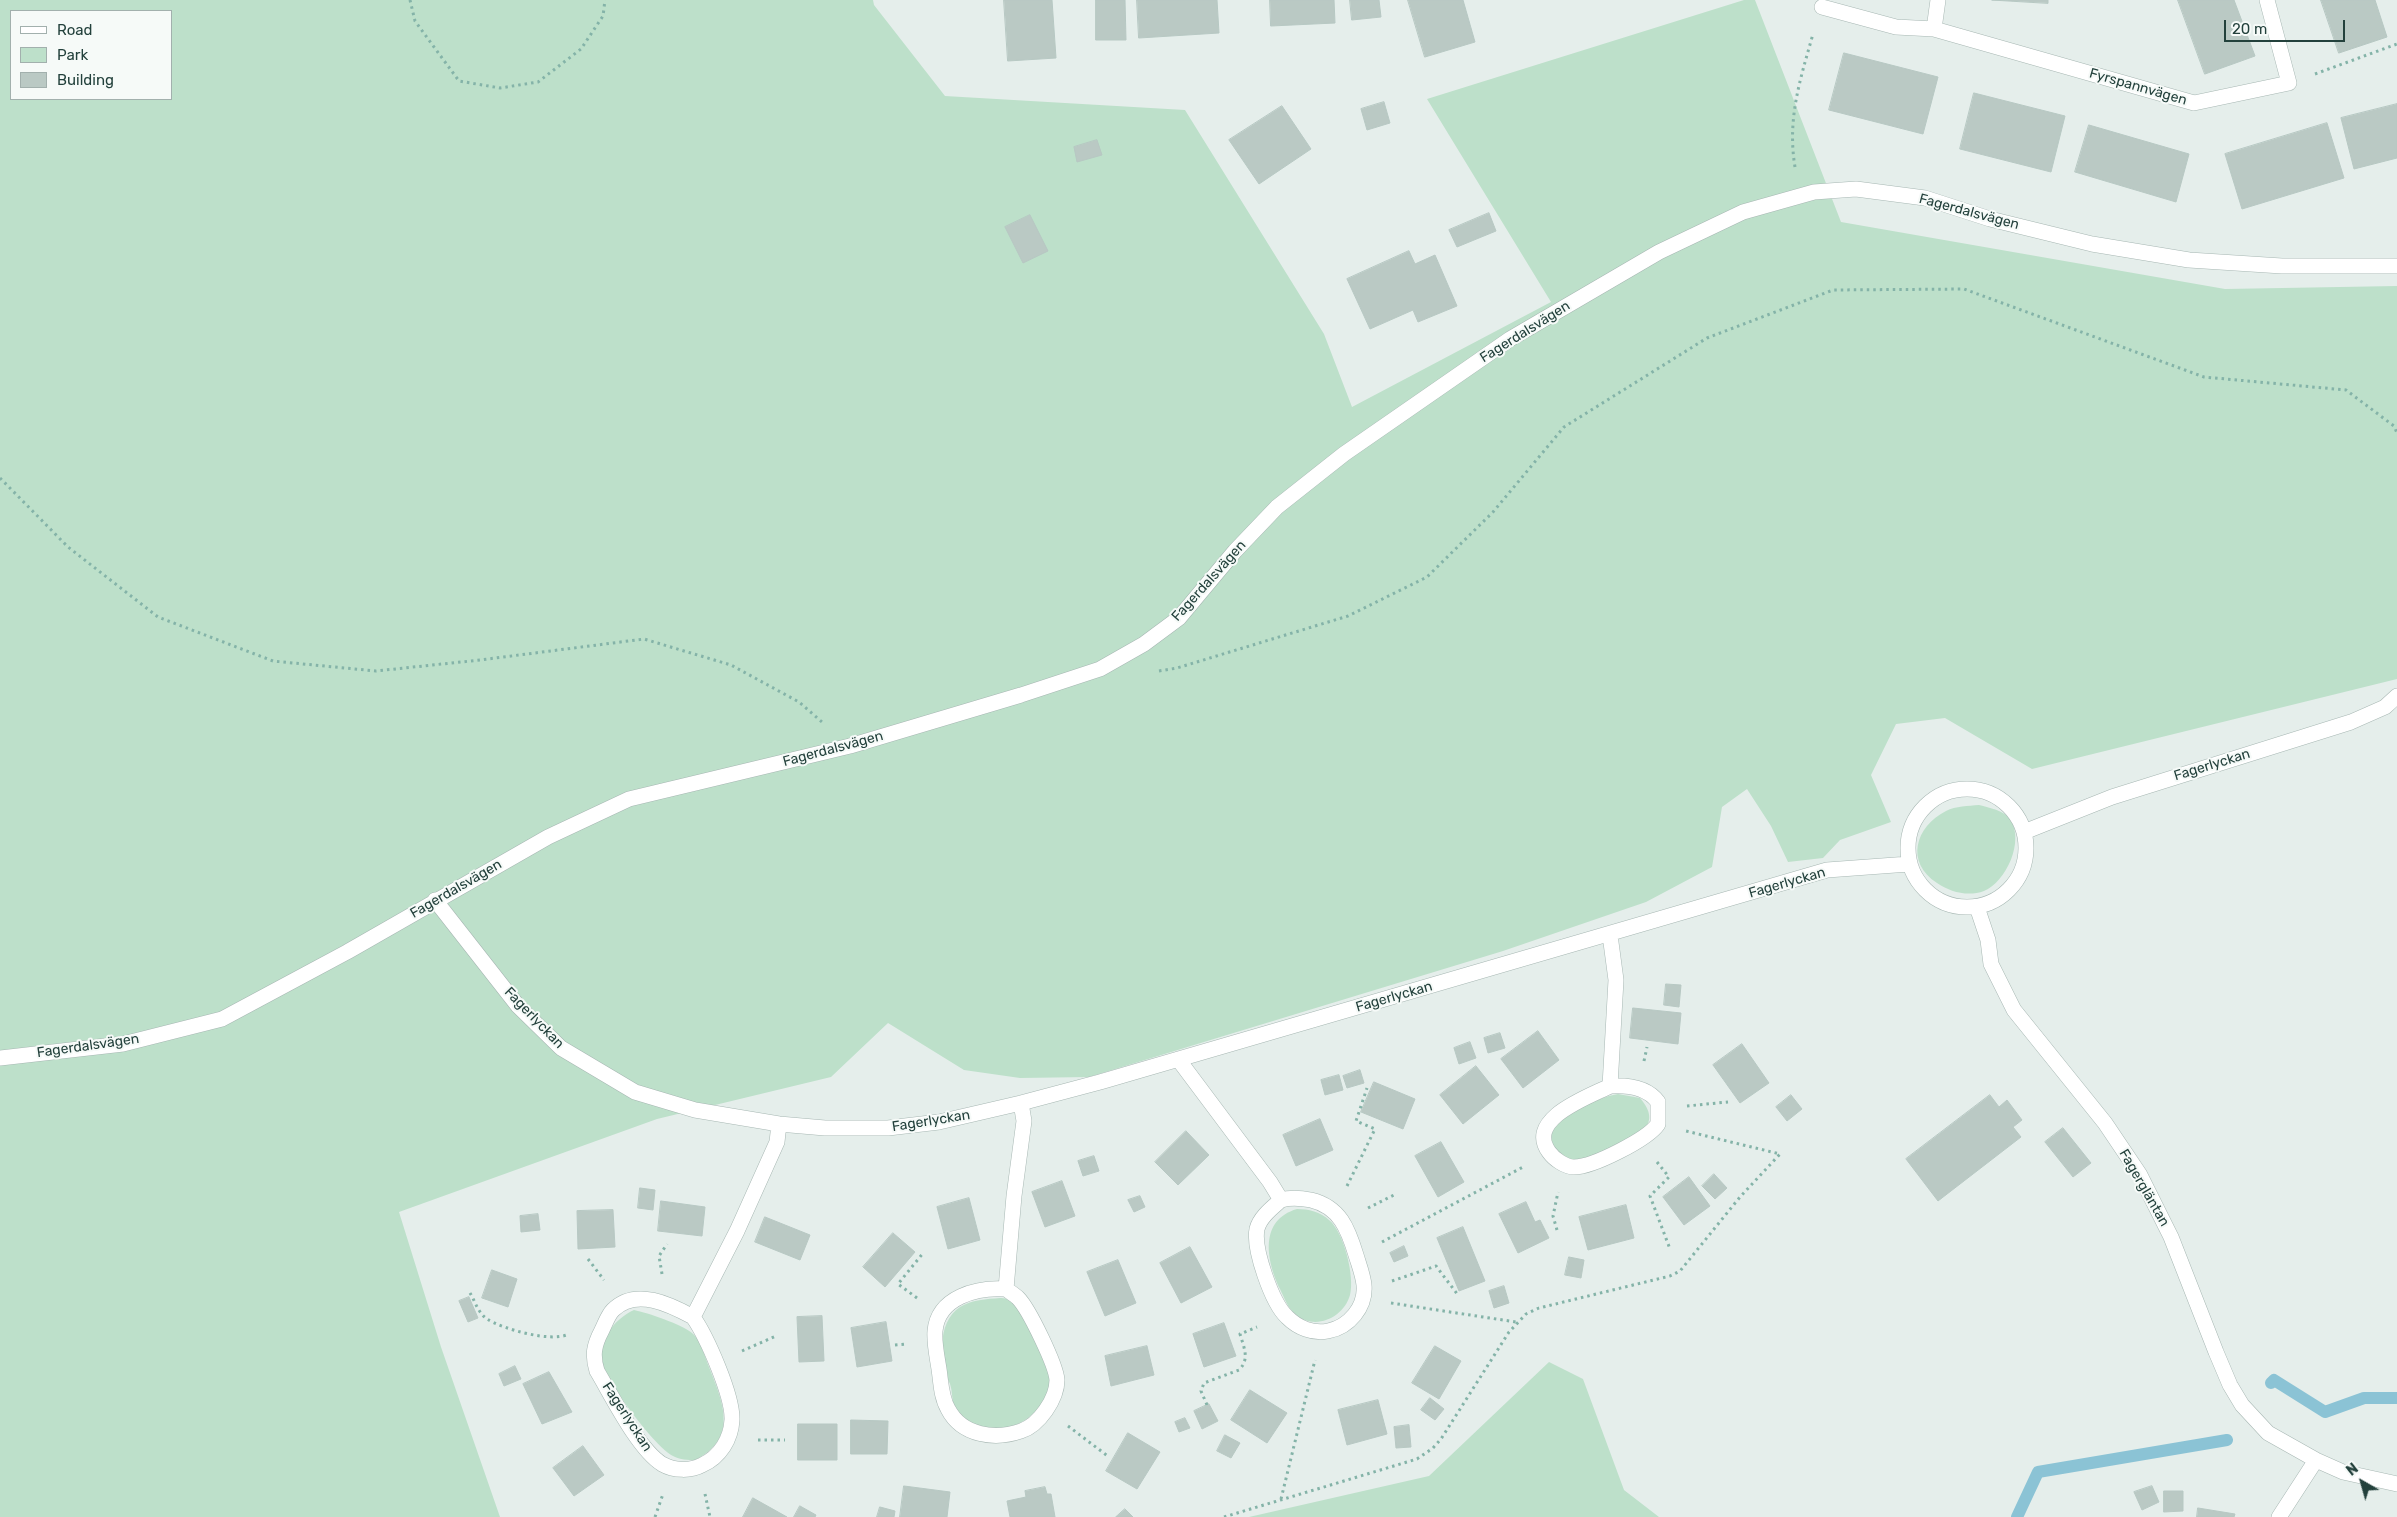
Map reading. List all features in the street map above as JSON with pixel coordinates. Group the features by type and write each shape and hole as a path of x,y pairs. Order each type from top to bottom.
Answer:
{"street":[{"path":"1934,30 1938,0"},
{"path":"2266,0 2289,84"},
{"name":"Fyrspannvägen","path":"1822,7 1896,26 1934,30 2194,103 2289,84"},
{"name":"Fagerdalsvägen","path":"0,1058 123,1044 222,1018 348,952 548,836 629,799 850,746 1021,695 1100,669 1144,644 1179,618 1235,551 1277,507 1344,454 1510,339 1659,252 1706,228 1744,212 1800,196 1856,189 1925,198 1990,219 2092,244 2189,260 2282,266 2397,266"},
{"name":"Fagerlyckan","path":"2024,832 2112,797 2351,722 2385,707 2397,696"},
{"path":"1969,789 1988,793 2004,802 2016,815 2024,832 2026,849 2024,865 2018,880 1993,902 1977,907 1955,907 1935,899 1919,884 1909,864 1907,846 1911,827 1920,811 1934,799 1951,791 1969,789"},
{"name":"Fagerlyckan","path":"436,900 518,1006 561,1048 635,1092 695,1110 779,1124 825,1128 888,1128 940,1122 1021,1103 1827,870 1909,864"},
{"name":"Fagergläntan","path":"1977,907 1988,940 1991,964 2014,1010 2104,1123 2140,1175 2172,1237 2216,1352 2230,1385 2242,1405 2268,1433 2316,1460 2343,1472 2397,1484"},
{"path":"1610,934 1616,980 1610,1086"},
{"path":"1178,1059 1270,1182 1281,1200"},
{"path":"1623,1085 1649,1093 1658,1102 1659,1116 1640,1140 1575,1168 1565,1165 1550,1153 1543,1136 1546,1124 1565,1109 1610,1086 1623,1085"},
{"path":"1006,1289 1014,1196 1024,1120 1021,1103"},
{"path":"693,1317 737,1231 778,1142 779,1124"},
{"path":"1289,1198 1308,1200 1326,1205 1335,1212 1341,1218 1349,1234 1356,1256 1363,1294 1348,1324 1335,1330 1321,1332 1300,1327 1284,1314 1268,1282 1257,1246 1258,1228 1270,1209 1281,1200 1289,1198"},
{"path":"1006,1289 1018,1298 1027,1310 1056,1370 1057,1382 1046,1409 1037,1420 1023,1430 995,1435 975,1434 953,1418 943,1397 935,1344 935,1330 940,1317 950,1302 958,1297 979,1290 1006,1289"},
{"name":"Fagerlyckan","path":"635,1300 651,1300 671,1305 693,1317 702,1331 715,1363 727,1395 732,1418 724,1446 716,1457 703,1465 689,1470 663,1464 646,1450 597,1371 593,1360 593,1350 599,1334 613,1310 620,1305 635,1300"},
{"path":"2279,1517 2316,1460"}],"path":[{"path":"410,0 415,21 459,81 500,88 538,82 581,49 603,16 605,0"},
{"path":"1800,196 1794,164 1792,118 1798,86 1822,7"},
{"path":"2289,84 2397,44"},
{"path":"1151,672 1177,668 1348,616 1427,577 1493,512 1564,427 1707,338 1833,290 1964,289 2204,377 2346,390 2394,426 2397,433"},
{"path":"0,478 68,547 158,617 274,661 376,671 644,639 731,665 799,702 850,746"},
{"path":"1335,1212 1375,1129 1356,1121 1367,1088"},
{"path":"1659,1116 1728,1102"},
{"path":"1224,1517 1409,1463 1426,1454 1441,1439 1517,1322 1526,1314 1539,1308 1670,1276 1680,1271 1740,1197 1780,1154 1659,1116"},
{"path":"1640,1140 1669,1177 1650,1196 1670,1249"},
{"path":"1356,1256 1550,1153"},
{"path":"1557,1230 1553,1216 1565,1165"},
{"path":"924,1252 898,1284 940,1317"},
{"path":"1363,1294 1436,1266 1458,1295"},
{"path":"470,1293 481,1313 487,1319 507,1327 544,1337 566,1336 580,1326 599,1334"},
{"path":"1363,1294 1517,1322"},
{"path":"1207,1405 1201,1391 1204,1383 1239,1370 1246,1362 1240,1334 1284,1314"},
{"path":"1281,1500 1321,1332"},
{"path":"715,1363 776,1336"},
{"path":"1046,1409 1109,1458"}],"green space":[{"path":"0,0 873,0 874,5 945,96 1185,110 1324,334 1352,407 1551,302 1427,99 1744,0 1755,0 1841,222 2225,289 2397,286 2397,679 2032,769 1945,718 1896,724 1871,775 1891,822 1840,840 1823,858 1788,862 1771,826 1747,789 1722,807 1712,867 1646,902 1503,951 1089,1077 1020,1078 964,1070 888,1023 831,1077 657,1119 399,1212 441,1347 500,1517 0,1517"},
{"path":"1979,805 2000,811 2010,819 2014,828 2015,838 2011,860 1999,879 1984,891 1972,894 1953,891 1937,883 1927,875 1921,865 1918,845 1921,835 1935,818 1946,811 1962,806"},
{"path":"1618,1094 1640,1098 1649,1114 1646,1127 1643,1131 1585,1160 1568,1161 1553,1146 1550,1130 1552,1127 1575,1111 1591,1103"},
{"path":"1297,1209 1310,1210 1326,1217 1334,1226 1344,1244 1350,1267 1351,1287 1347,1303 1336,1315 1320,1322 1304,1320 1293,1312 1288,1306 1271,1266 1269,1242 1271,1232 1276,1222 1285,1214"},
{"path":"1000,1298 1013,1303 1027,1323 1046,1363 1051,1384 1047,1396 1039,1408 1029,1417 1005,1429 992,1429 979,1427 967,1421 955,1407 944,1365 942,1343 947,1323 952,1314 960,1307 974,1301"},
{"path":"634,1310 680,1326 695,1336 702,1348 719,1394 724,1419 718,1441 709,1451 695,1460 684,1460 665,1451 623,1400 603,1365 602,1348 608,1332 620,1319"},
{"path":"1549,1362 1583,1379 1624,1490 1659,1517 1249,1517 1429,1476"}],"building":[{"path":"1004,0 1052,0 1056,58 1008,61"},
{"path":"1096,0 1125,0 1126,40 1096,40"},
{"path":"1137,0 1217,0 1219,33 1139,38"},
{"path":"1270,0 1334,0 1335,23 1271,26"},
{"path":"1350,0 1379,0 1381,17 1352,20"},
{"path":"1408,0 1463,0 1475,42 1425,57"},
{"path":"1992,0 2048,0 2048,3"},
{"path":"2178,0 2234,0 2255,56 2205,74"},
{"path":"2321,0 2375,0 2387,37 2339,53"},
{"path":"1844,53 1938,77 1923,134 1829,110"},
{"path":"1974,93 2065,116 2051,172 1960,149"},
{"path":"1384,102 1390,123 1367,130 1361,109"},
{"path":"2397,104 2397,158 2354,169 2341,118"},
{"path":"1282,106 1311,149 1259,184 1229,140"},
{"path":"2327,123 2344,178 2242,209 2225,154"},
{"path":"2089,125 2189,154 2176,202 2075,172"},
{"path":"1097,140 1102,155 1077,162 1074,147"},
{"path":"1489,213 1496,231 1457,247 1449,230"},
{"path":"1030,215 1048,251 1023,263 1005,227"},
{"path":"1409,251 1415,264 1435,255 1457,306 1418,322 1413,310 1370,329 1347,279"},
{"path":"1666,984 1681,985 1679,1007 1664,1005"},
{"path":"1633,1008 1681,1013 1678,1044 1630,1038"},
{"path":"1538,1031 1559,1060 1523,1088 1501,1059"},
{"path":"1500,1033 1505,1048 1488,1053 1484,1038"},
{"path":"1470,1042 1476,1058 1459,1064 1454,1048"},
{"path":"1742,1044 1769,1083 1740,1103 1713,1065"},
{"path":"1476,1066 1499,1095 1463,1124 1440,1095"},
{"path":"1360,1070 1364,1083 1347,1088 1343,1076"},
{"path":"1339,1075 1343,1090 1325,1095 1321,1080"},
{"path":"1374,1082 1415,1099 1403,1129 1361,1112"},
{"path":"1791,1095 1802,1109 1787,1121 1776,1107"},
{"path":"1990,1095 1999,1107 2007,1100 2022,1120 2013,1127 2021,1137 1938,1201 1906,1159"},
{"path":"1320,1119 1333,1150 1296,1166 1283,1135"},
{"path":"2063,1128 2091,1163 2073,1177 2045,1142"},
{"path":"1186,1131 1209,1155 1178,1185 1155,1162"},
{"path":"1441,1142 1464,1182 1438,1197 1415,1156"},
{"path":"1094,1156 1099,1171 1083,1176 1078,1161"},
{"path":"1714,1174 1727,1188 1715,1199 1702,1186"},
{"path":"1689,1177 1710,1206 1684,1225 1663,1197"},
{"path":"1062,1181 1075,1216 1045,1227 1032,1192"},
{"path":"640,1188 655,1190 653,1210 638,1208"},
{"path":"1140,1196 1145,1207 1134,1212 1128,1200"},
{"path":"969,1198 980,1240 948,1249 937,1207"},
{"path":"661,1201 705,1207 702,1236 658,1231"},
{"path":"1526,1202 1535,1222 1540,1220 1549,1238 1518,1253 1499,1214"},
{"path":"1626,1205 1634,1238 1588,1250 1579,1217"},
{"path":"613,1210 615,1247 578,1249 577,1211"},
{"path":"538,1214 540,1230 521,1232 520,1216"},
{"path":"765,1217 810,1235 800,1260 755,1242"},
{"path":"1463,1227 1485,1281 1459,1291 1437,1238"},
{"path":"893,1233 915,1252 885,1287 863,1267"},
{"path":"1404,1246 1408,1256 1394,1262 1390,1253"},
{"path":"1190,1247 1212,1287 1181,1303 1160,1263"},
{"path":"1569,1257 1584,1260 1581,1278 1565,1275"},
{"path":"1118,1260 1136,1303 1105,1316 1087,1272"},
{"path":"492,1270 517,1279 508,1307 482,1298"},
{"path":"1504,1286 1509,1303 1494,1308 1489,1291"},
{"path":"469,1297 478,1318 468,1322 459,1301"},
{"path":"822,1316 824,1361 799,1362 797,1317"},
{"path":"886,1322 892,1361 857,1367 851,1328"},
{"path":"1224,1323 1236,1356 1204,1367 1193,1334"},
{"path":"1147,1346 1154,1375 1111,1386 1105,1356"},
{"path":"1435,1346 1461,1361 1439,1399 1412,1383"},
{"path":"515,1366 521,1379 504,1386 499,1374"},
{"path":"549,1372 572,1412 542,1424 523,1384"},
{"path":"1250,1390 1287,1413 1267,1443 1231,1420"},
{"path":"1430,1398 1444,1409 1435,1420 1421,1410"},
{"path":"1378,1400 1387,1434 1347,1445 1338,1410"},
{"path":"1209,1404 1218,1421 1202,1429 1194,1411"},
{"path":"1185,1418 1190,1428 1179,1432 1175,1422"},
{"path":"851,1420 888,1421 887,1454 851,1454"},
{"path":"798,1424 837,1424 837,1460 798,1460"},
{"path":"1409,1425 1411,1447 1396,1448 1394,1427"},
{"path":"1128,1433 1160,1452 1137,1489 1106,1471"},
{"path":"1225,1435 1240,1443 1231,1458 1217,1451"},
{"path":"583,1446 604,1475 574,1496 553,1468"},
{"path":"904,1486 950,1492 947,1517 900,1517"},
{"path":"2152,1486 2159,1502 2142,1510 2134,1492"},
{"path":"1045,1487 1047,1494 1051,1494 1055,1517 1010,1517 1007,1501 1026,1497 1025,1491"},
{"path":"2164,1491 2183,1491 2183,1511 2164,1512"},
{"path":"753,1498 787,1517 743,1517"},
{"path":"800,1506 816,1515 815,1517 794,1517"},
{"path":"880,1507 895,1511 894,1517 877,1517"},
{"path":"2198,1508 2235,1514 2234,1517 2197,1517"},
{"path":"1125,1509 1133,1517 1116,1517"}],"waterway":[{"path":"2271,1383 2274,1380 2325,1412 2364,1398 2397,1398"},
{"path":"2017,1517 2038,1472 2227,1440"}]}
